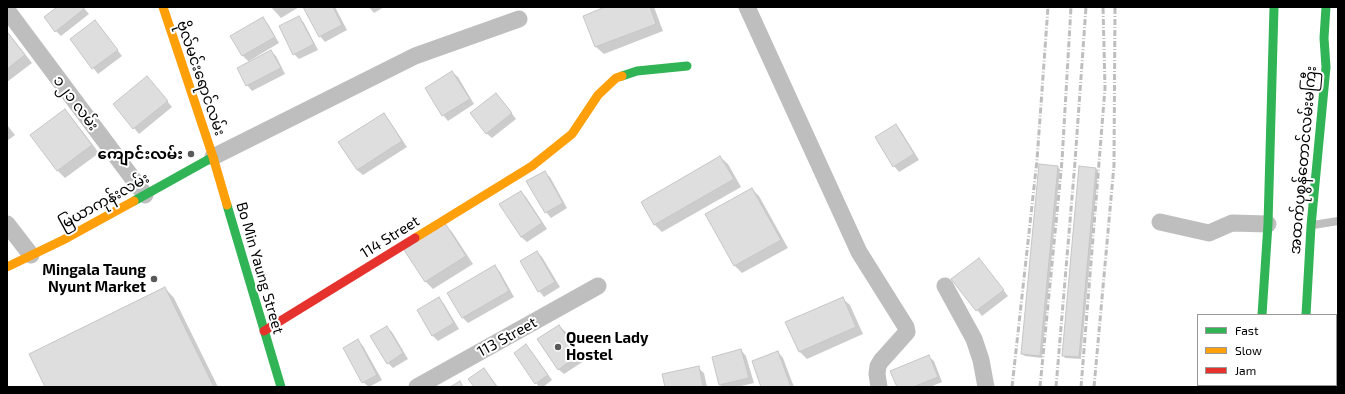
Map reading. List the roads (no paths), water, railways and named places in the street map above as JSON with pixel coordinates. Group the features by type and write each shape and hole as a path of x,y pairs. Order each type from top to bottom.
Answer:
{"main road":[{"path":"1262,314 1268,224 1274,7"},
{"name":"အထက်ပုစွန်တောင်လမ်းမကြီး","path":"1306,314 1311,226 1329,66 1326,7"},
{"name":"ဗိုလ်မင်းရောင်လမ်း","path":"164,8 213,157"},
{"name":"114 Street","path":"264,331 532,166 572,134 598,95 616,78 637,72 687,66"},
{"name":"မြယာကုန်းလမ်း","path":"7,267 63,240 213,157"},
{"name":"Bo Min Yaung Street","path":"213,157 280,387"}],"street":[{"path":"747,7 859,252 906,327 907,332 881,360 878,366 877,374 879,387"},
{"name":"၁၂၁ လမ်း","path":"7,10 145,195"},
{"path":"213,157 415,56 520,19"},
{"path":"1160,222 1209,233 1232,223 1268,224"},
{"path":"7,224 30,255"},
{"name":"113 Street","path":"417,387 598,286"},
{"path":"945,286 974,339 981,360 986,387"}],"lane":[{"path":"1311,226 1338,221"}],"railway":[{"path":"1012,387 1037,160 1048,7"},
{"path":"1040,387 1062,161 1071,7"},
{"path":"1056,387 1075,162 1086,7"},
{"path":"1081,387 1105,88 1103,7"},
{"path":"1094,387 1114,165 1115,7"}],"place":[{"name":"ကျောင်းလမ်း","path":"191,154"},
{"name":"Mingala Taung Nyunt Market","path":"154,279"},
{"name":"Queen Lady Hostel","path":"558,347"}]}
